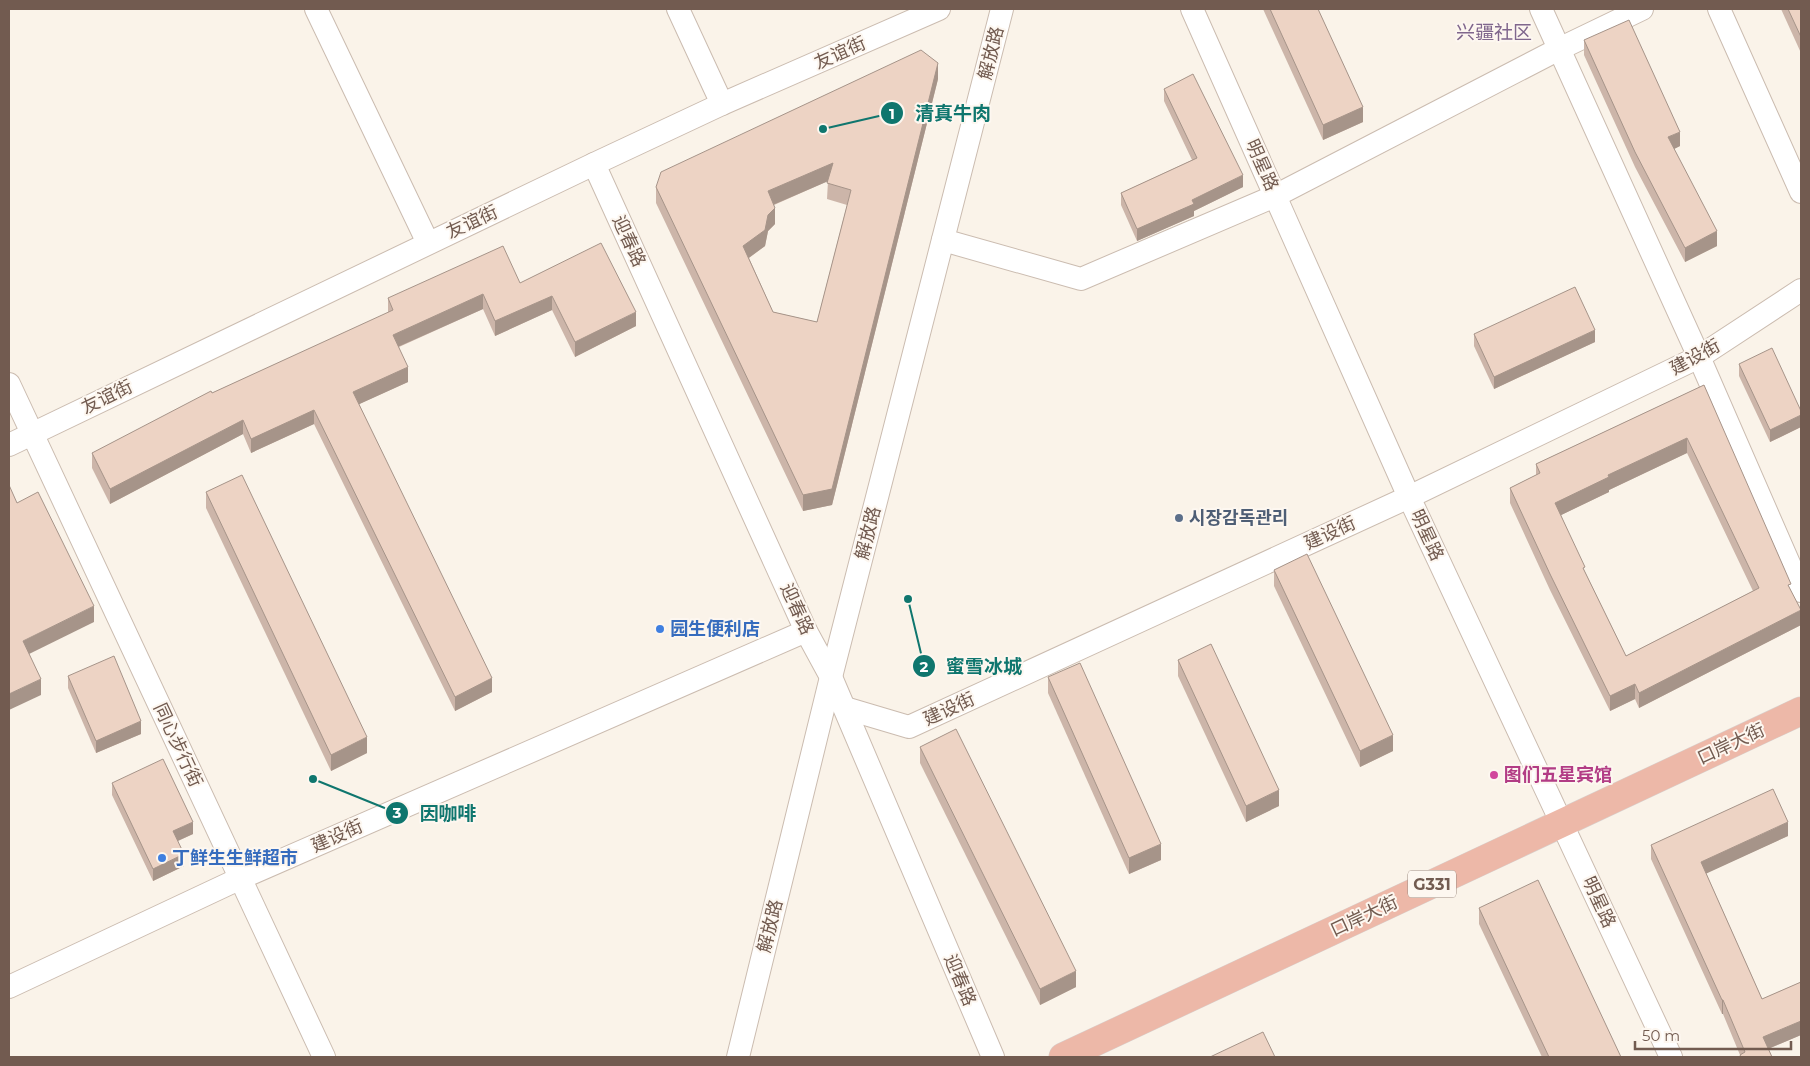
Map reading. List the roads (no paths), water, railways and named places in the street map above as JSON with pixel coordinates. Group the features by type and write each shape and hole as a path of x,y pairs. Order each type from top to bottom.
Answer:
{"highway":[{"name":"口岸大街","path":"1063,1057 1801,711"}],"street":[{"path":"316,9 428,243"},
{"path":"678,9 722,104"},
{"name":"友谊街","path":"9,444 722,104 939,9"},
{"name":"解放路","path":"738,1057 831,677 1002,9"},
{"name":"明星路","path":"1192,9 1410,497 1671,1057"},
{"path":"1542,9 1699,357 1801,591"},
{"path":"943,240 1081,279 1275,196 1559,49 1642,9"},
{"path":"1719,9 1801,192"},
{"name":"迎春路","path":"594,164 806,631 831,677 993,1057"},
{"name":"建设街","path":"844,708 909,727 1410,497 1699,357 1801,290"},
{"name":"同心步行街","path":"9,384 324,1057"},
{"name":"建设街","path":"9,987 241,878 806,631"}],"place":[{"name":"清真牛肉","path":"823,129"},
{"name":"시장감독관리","path":"1179,518"},
{"name":"蜜雪冰城","path":"908,599"},
{"name":"园生便利店","path":"660,629"},
{"name":"图们五星宾馆","path":"1494,775"},
{"name":"因咖啡","path":"313,779"},
{"name":"丁鲜生生鲜超市","path":"162,858"}],"district":[{"name":"兴疆社区","path":"1494,32"}]}
